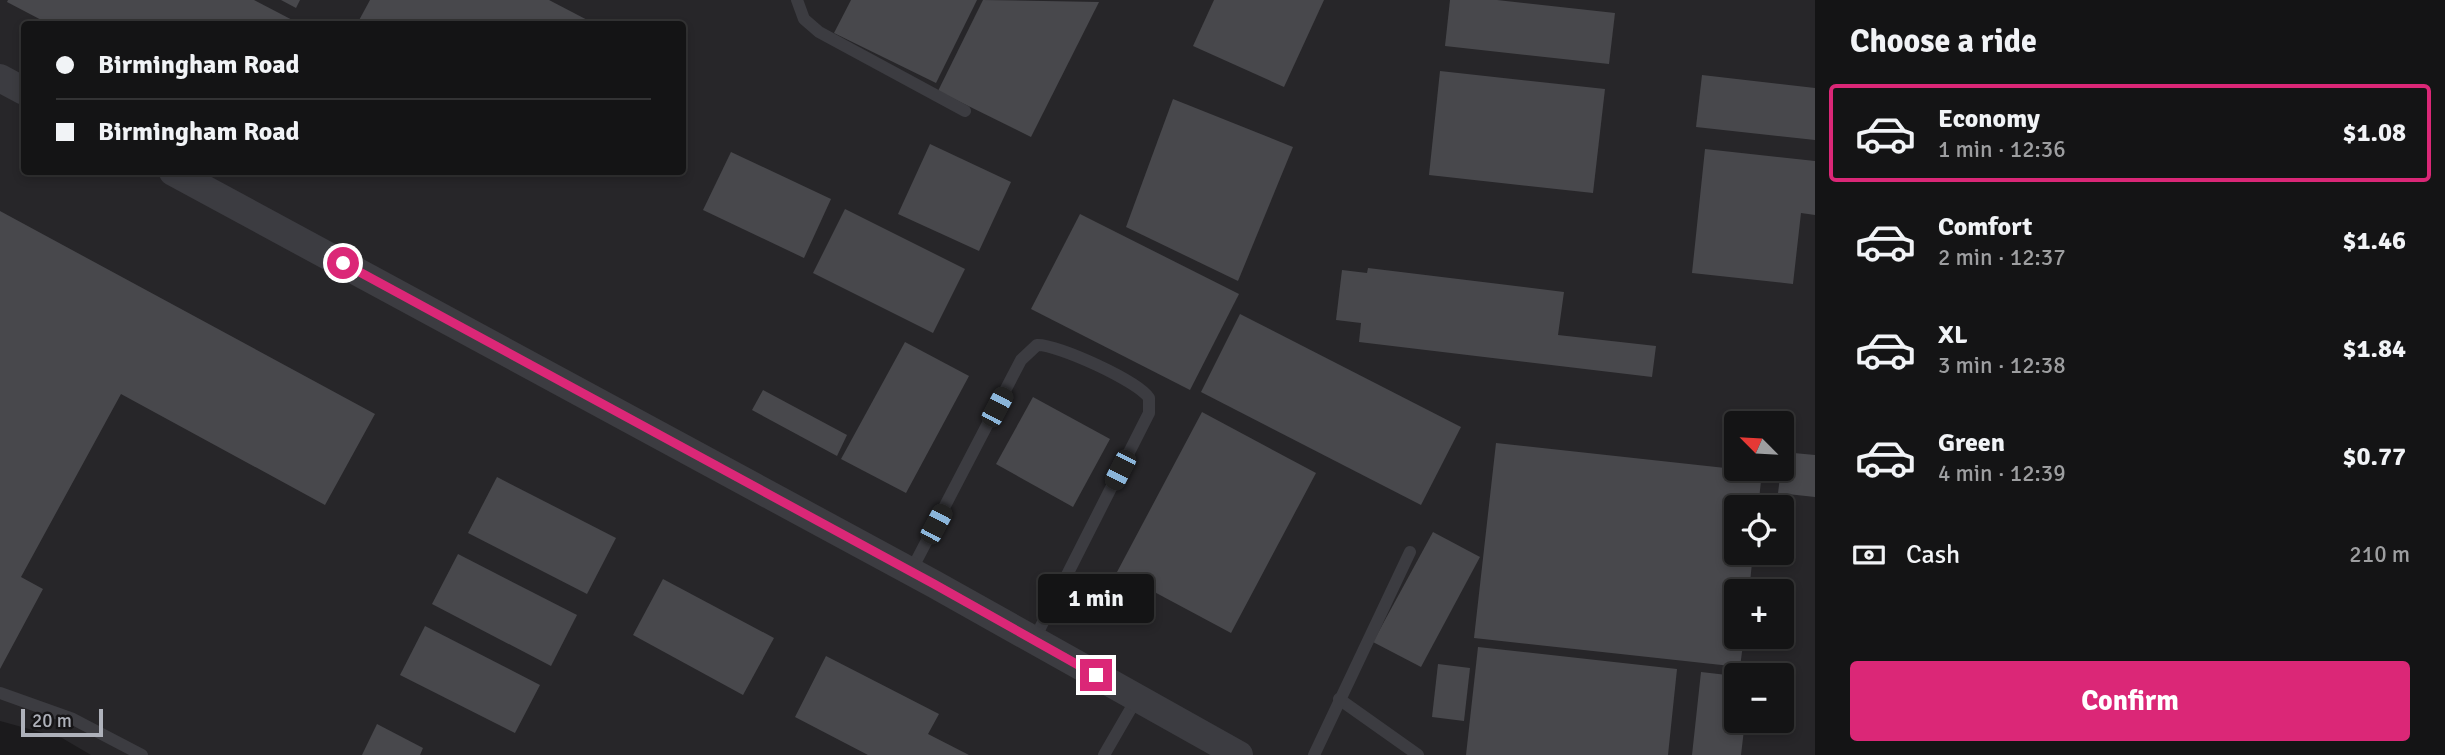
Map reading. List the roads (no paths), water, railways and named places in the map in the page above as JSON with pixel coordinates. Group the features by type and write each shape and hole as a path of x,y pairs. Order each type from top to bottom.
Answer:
{"street":[{"path":"0,78 21,89"},
{"path":"179,175 911,572 1239,755"}],"lane":[{"path":"797,0 804,19 819,32 965,111"},
{"path":"911,572 1021,360 1030,350 1037,345 1057,347 1138,386 1149,398 1149,413 1034,640"},
{"path":"1314,755 1410,552"},
{"path":"0,693 73,719 142,755"},
{"path":"1104,755 1137,698"},
{"path":"1339,699 1418,755"}]}
